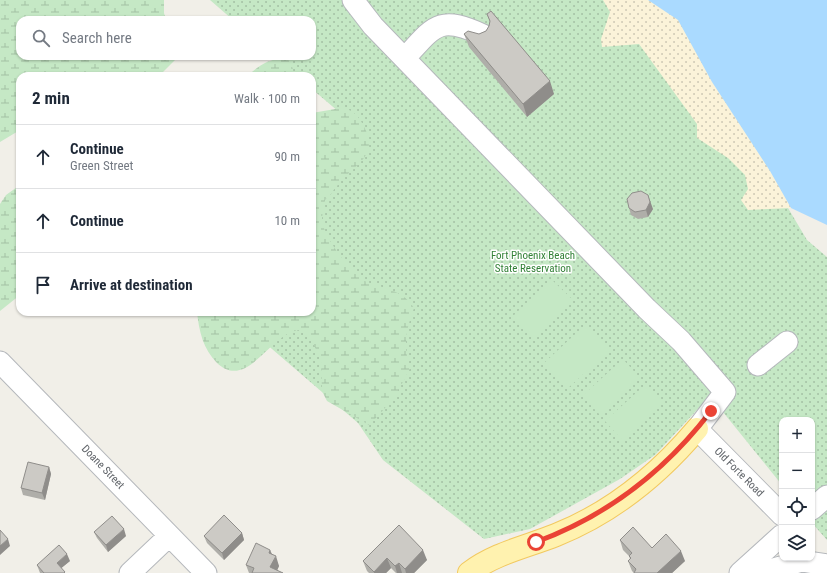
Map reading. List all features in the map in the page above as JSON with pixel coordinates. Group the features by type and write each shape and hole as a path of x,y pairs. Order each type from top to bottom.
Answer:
{"main road":[{"path":"469,573 492,558 557,535 606,509 641,484 662,466 697,429"}],"street":[{"path":"353,0 373,26 647,309 681,341 725,392 697,429"},
{"path":"405,58 428,32 447,24 462,26 483,35"},
{"path":"758,365 786,342"},
{"name":"Doane Street","path":"0,362 206,573"},
{"name":"Old Forte Road","path":"697,429 779,512"},
{"path":"815,506 827,496"},
{"path":"130,573 169,536"},
{"path":"740,573 779,538"},
{"path":"759,573 802,561 827,565"}],"green space":[{"path":"0,0 164,0 165,16 16,16 16,60 175,60 163,72 16,72 16,132 0,142"},
{"name":"Fort Phoenix Beach State Reservation","path":"210,0 618,0 784,207 788,208 807,240 827,257 827,540 815,526 815,417 779,417 779,481 710,396 655,455 620,479 530,529 484,539 383,460 358,423 234,316 316,316 316,139 339,112 316,92 316,72 292,72 279,60 316,60 316,16 228,16"},
{"path":"273,60 288,60 290,61 293,69 292,72 252,72"},
{"path":"341,108 353,112 362,123 369,144 363,159 325,200 322,221 333,246 354,272 361,278 367,282 405,297 414,308 406,338 410,368 402,384 382,412 369,425 327,401 322,391 321,361 314,345 303,330 292,332 281,338 250,365 240,370 229,370 217,363 212,358 202,339 199,326 198,316 316,316 316,112"},
{"path":"16,188 16,298 0,311 0,204 6,195"},
{"path":"551,279 572,299 532,338 512,317"},
{"path":"586,324 610,350 567,389 543,364"},
{"path":"623,359 640,378 600,415 582,396"},
{"path":"646,384 663,403 622,440 605,421"}],"sand":[{"path":"603,0 679,0 794,189 791,208 748,210 741,200 748,189 745,175 728,158 697,138 697,124 639,44 602,47 601,39 610,12"}],"water":[{"path":"648,0 827,0 827,225 791,208 770,171 712,82 678,20"}],"building":[{"path":"491,11 550,81 523,104 464,34 468,31 479,34 486,31 490,21 487,14"},
{"path":"641,191 648,195 650,202 646,210 635,212 629,208 627,199 632,193"},
{"path":"28,462 49,467 42,493 21,488"},
{"path":"224,515 242,533 222,553 204,536"},
{"path":"112,516 124,529 106,545 94,532"},
{"path":"399,525 423,550 405,569 399,563 395,566 387,558 374,572 363,561"},
{"path":"633,527 652,548 666,534 681,551 657,573 634,573 636,569 628,561 631,558 629,556 632,553 620,540"},
{"path":"0,530 8,539 0,546"},
{"path":"256,543 270,550 269,553 276,556 270,567 283,573 252,573 254,568 246,565"},
{"path":"59,545 67,554 57,563 65,572 44,573 37,565"}],"route":[{"path":"536,542 557,535 599,513 641,484 682,447 711,411"}]}
